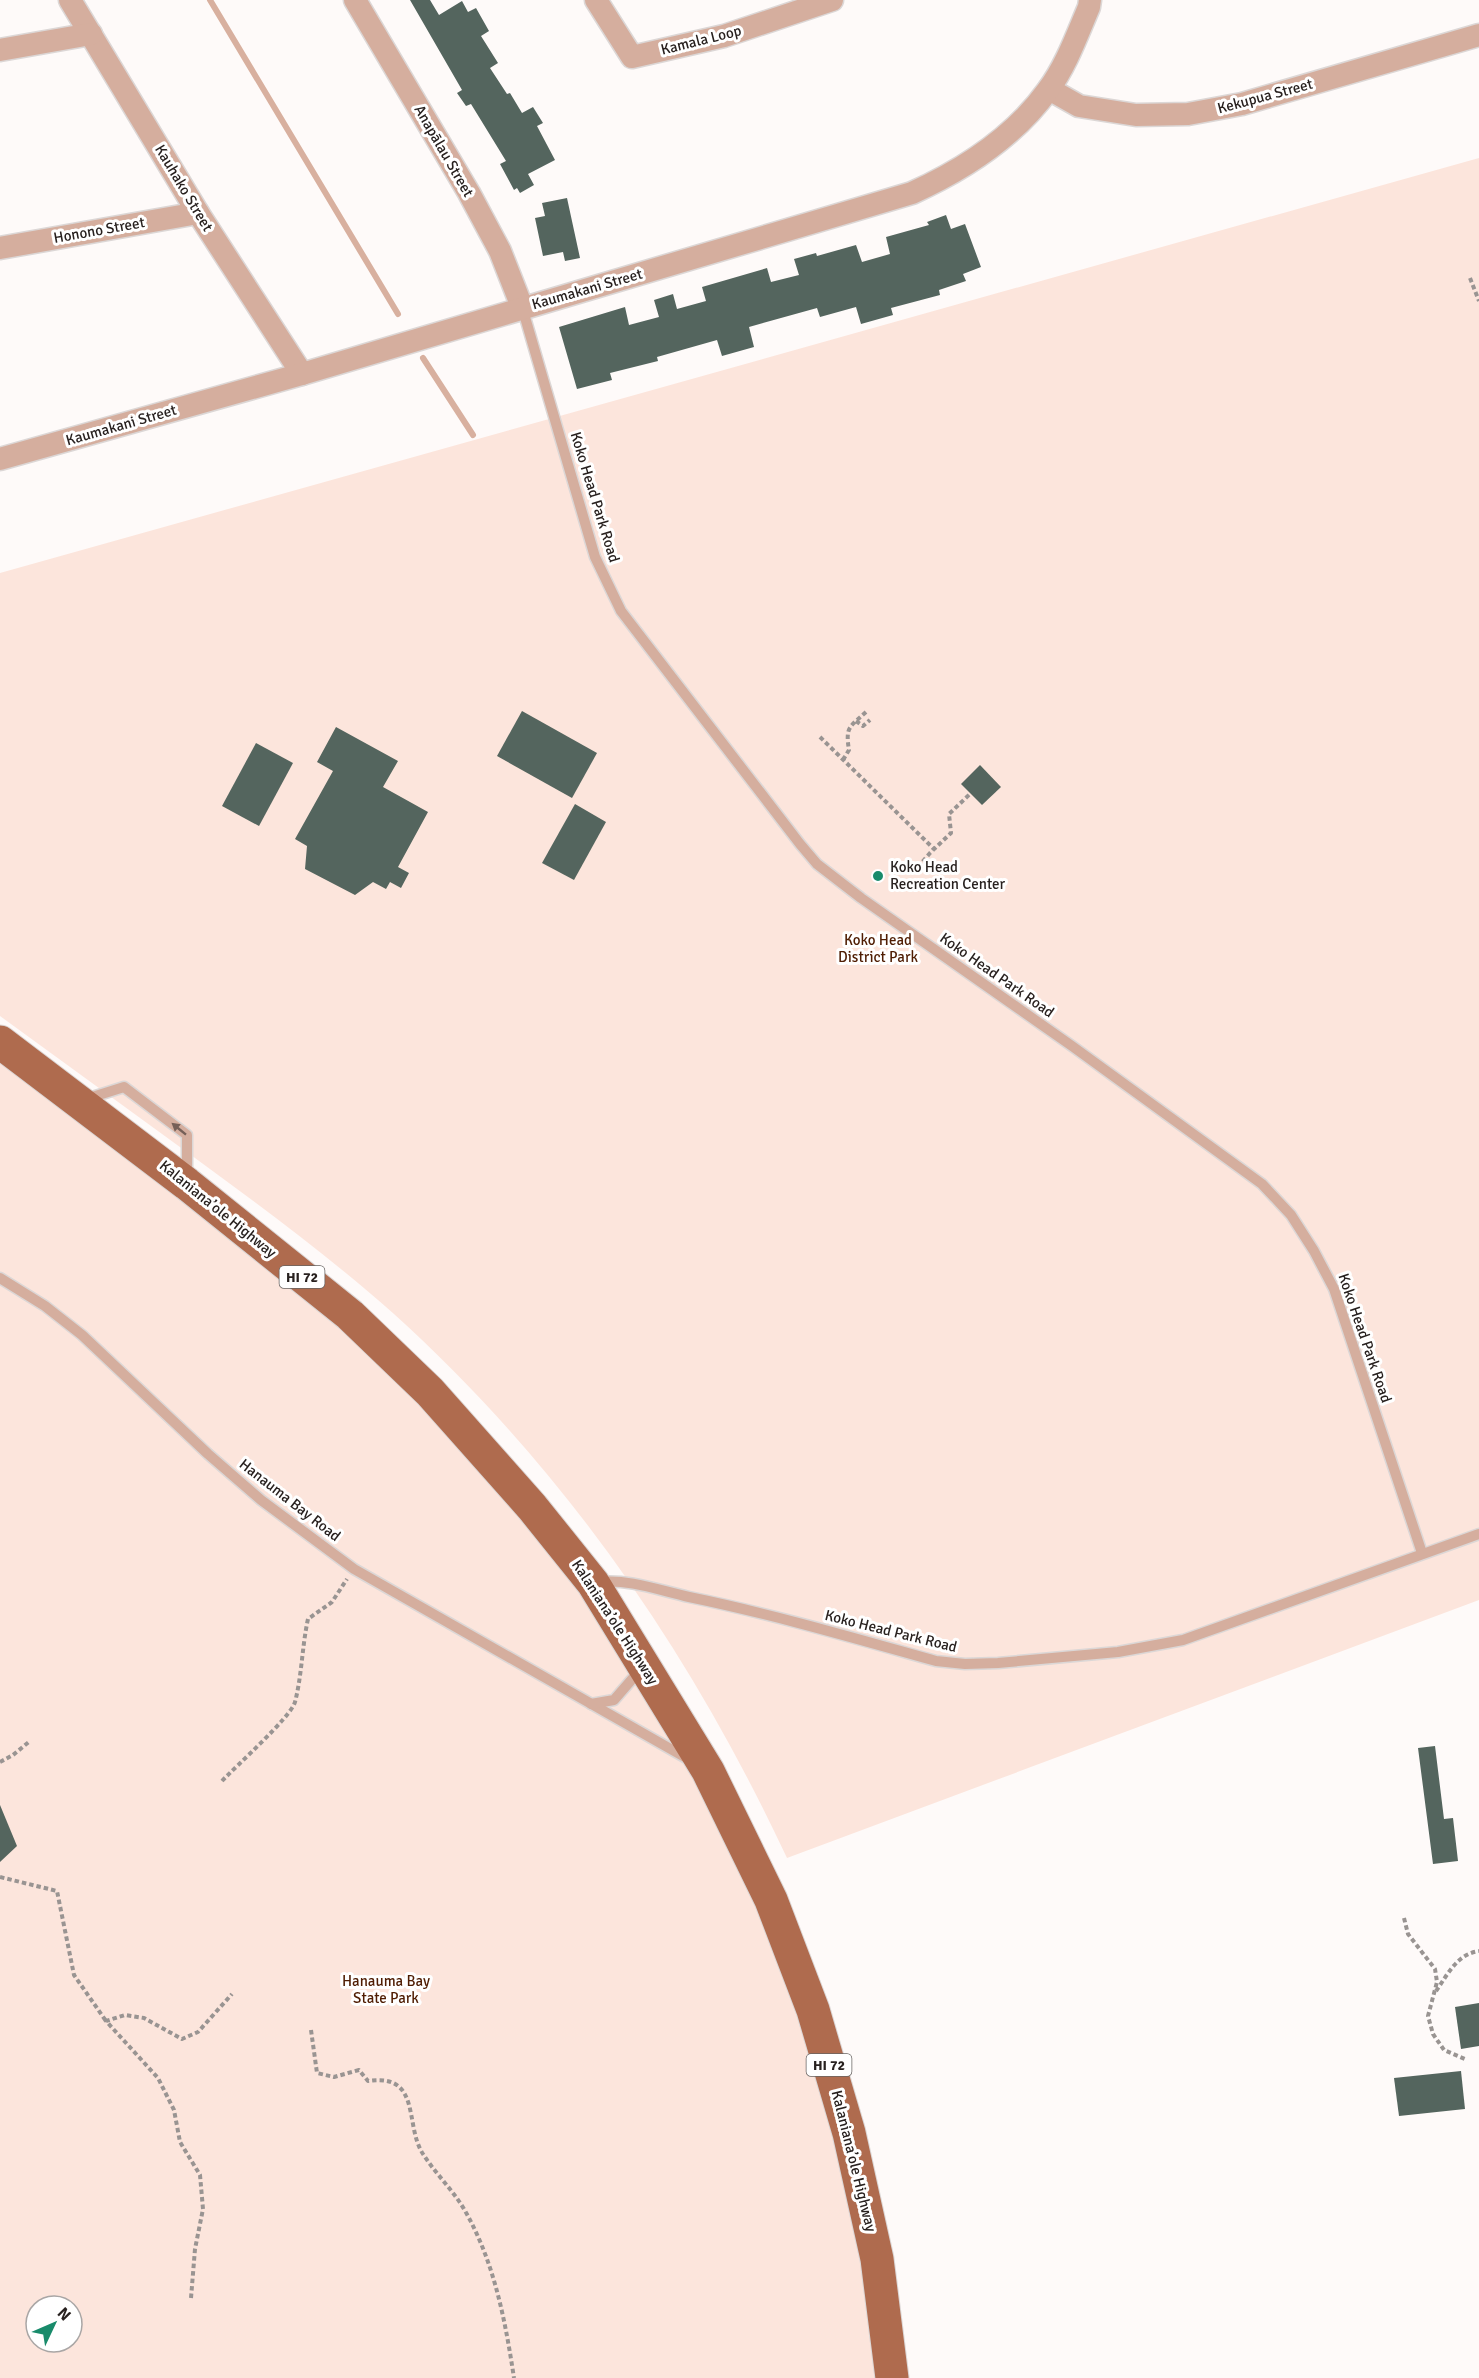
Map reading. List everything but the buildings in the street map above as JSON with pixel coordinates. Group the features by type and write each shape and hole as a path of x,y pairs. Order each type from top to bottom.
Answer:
{"main road":[{"name":"Kalaniana’ole Highway","path":"0,1042 187,1184 350,1315 430,1392 532,1507 593,1583 708,1771 771,1900 813,2010 849,2133 877,2259 892,2378"}],"street":[{"name":"Kauhako Street","path":"70,0 198,213 302,374"},
{"name":"Anapālau Street","path":"355,0 469,193 500,250 522,307"},
{"name":"Kamala Loop","path":"596,0 632,57 724,36 832,0"},
{"name":"Kaumakani Street","path":"0,459 302,374 912,193 938,182 992,146 1024,120 1049,89 1072,46 1090,0"},
{"path":"0,50 91,34"},
{"name":"Kekupua Street","path":"1049,89 1079,106 1137,115 1188,114 1242,104 1479,35"},
{"name":"Honono Street","path":"0,248 198,213"}],"lane":[{"name":"Koko Head Park Road","path":"522,307 595,557 621,610 737,765 817,864 861,898 1062,1039 1262,1184 1291,1215 1334,1289 1422,1553"},
{"name":"Hanauma Bay Road","path":"0,1278 45,1306 82,1335 208,1454 261,1500 354,1569 708,1771"},
{"name":"Koko Head Park Road","path":"593,1583 623,1582 644,1585 742,1608 936,1661 955,1664 986,1663 1118,1652 1183,1640 1479,1534"},
{"path":"591,1704 614,1700 644,1664"}],"path":[{"path":"1470,278 1479,301"},
{"path":"843,760 849,754 846,738 848,730 867,711"},
{"path":"856,721 863,726 870,720"},
{"path":"820,737 934,849"},
{"path":"914,873 951,833 949,814 971,793"},
{"path":"222,1781 270,1734 294,1705 302,1644 308,1619 332,1602 354,1569"},
{"path":"0,1762 30,1741"},
{"path":"0,1877 57,1891 74,1975 106,2021 158,2078 174,2110 180,2142 200,2175 203,2209 195,2249 190,2298"},
{"path":"1404,1918 1413,1942 1430,1960 1435,1970 1437,1982 1428,2016 1433,2034 1444,2050 1465,2060"},
{"path":"1432,1997 1459,1959 1479,1951"},
{"path":"106,2021 125,2015 144,2018 182,2039 198,2032 232,1994"},
{"path":"311,2030 317,2073 334,2077 358,2070 368,2081 388,2081 405,2093 410,2103 421,2152 464,2208 491,2266 505,2318 514,2378"}],"green space":[{"name":"Koko Head District Park","path":"1479,158 1479,1600 787,1858 709,1707 618,1566 567,1499 456,1373 394,1314 346,1273 246,1196 0,1016 0,573"},
{"name":"Hanauma Bay State Park","path":"0,1042 350,1315 593,1583 813,2010 892,2378 0,2378"}],"waterway":[{"path":"210,0 398,314"},
{"path":"423,358 473,435"}],"place":[{"name":"Koko Head Recreation Center","path":"878,876"}]}
